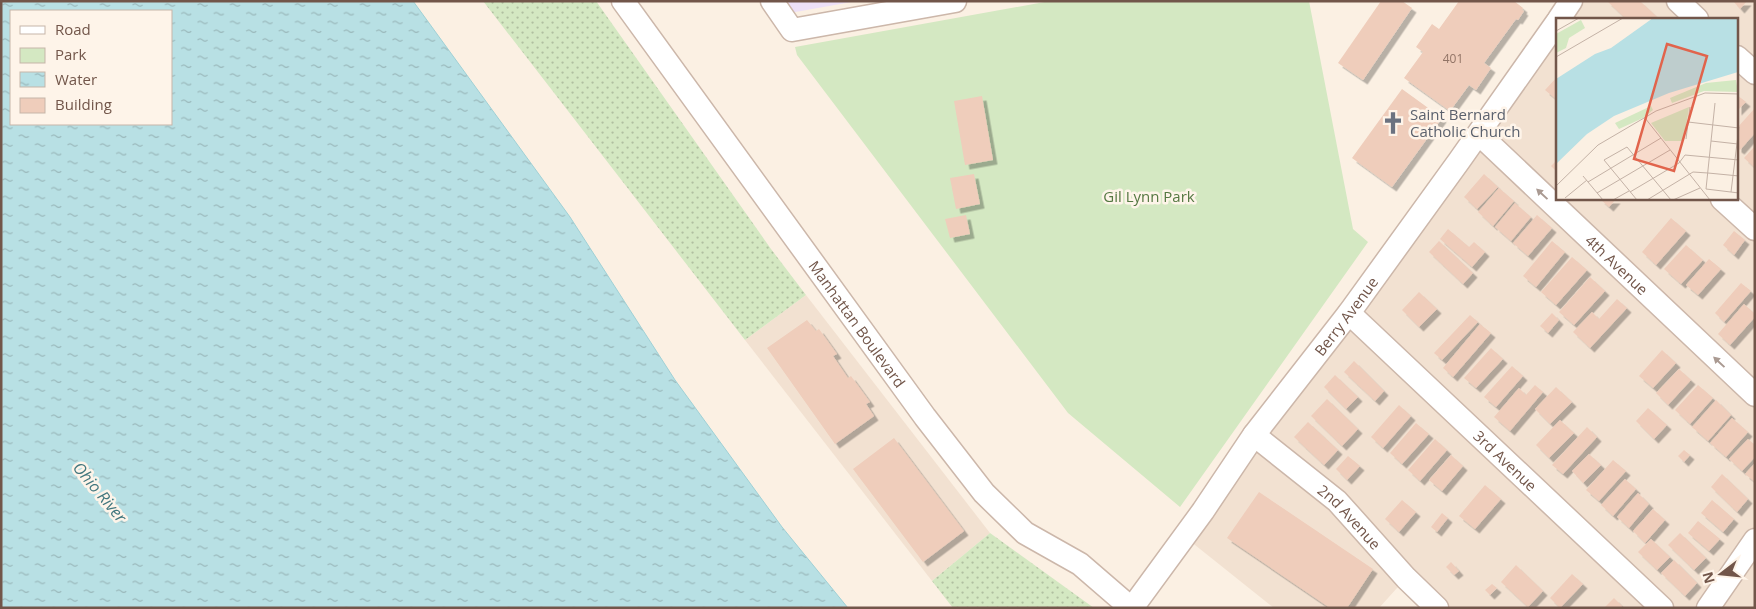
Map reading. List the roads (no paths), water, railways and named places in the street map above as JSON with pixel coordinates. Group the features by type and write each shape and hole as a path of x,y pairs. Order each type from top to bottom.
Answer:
{"street":[{"name":"Manhattan Boulevard","path":"623,1 925,416 984,493 1025,533 1080,564 1132,608"},
{"path":"772,1 792,30 955,1"},
{"name":"Berry Avenue","path":"1562,18 1571,1"},
{"path":"1678,1 1696,18"},
{"name":"Berry Avenue","path":"1132,608 1203,511 1254,435 1349,313 1478,134 1556,30"},
{"path":"1738,58 1755,73"},
{"name":"4th Avenue","path":"1478,134 1755,395"},
{"path":"1723,200 1755,229"},
{"name":"3rd Avenue","path":"1349,313 1662,608"},
{"name":"2nd Avenue","path":"1254,435 1337,501 1406,578 1437,608"},
{"path":"1708,608 1755,540"}],"water":[{"name":"Ohio River","path":"1,1 413,1 570,217 675,380 782,527 848,608 1,608"}],"place":[{"name":"Saint Bernard Catholic Church","path":"1393,123"}],"park label":[{"name":"Gil Lynn Park","path":"1149,196"}]}
